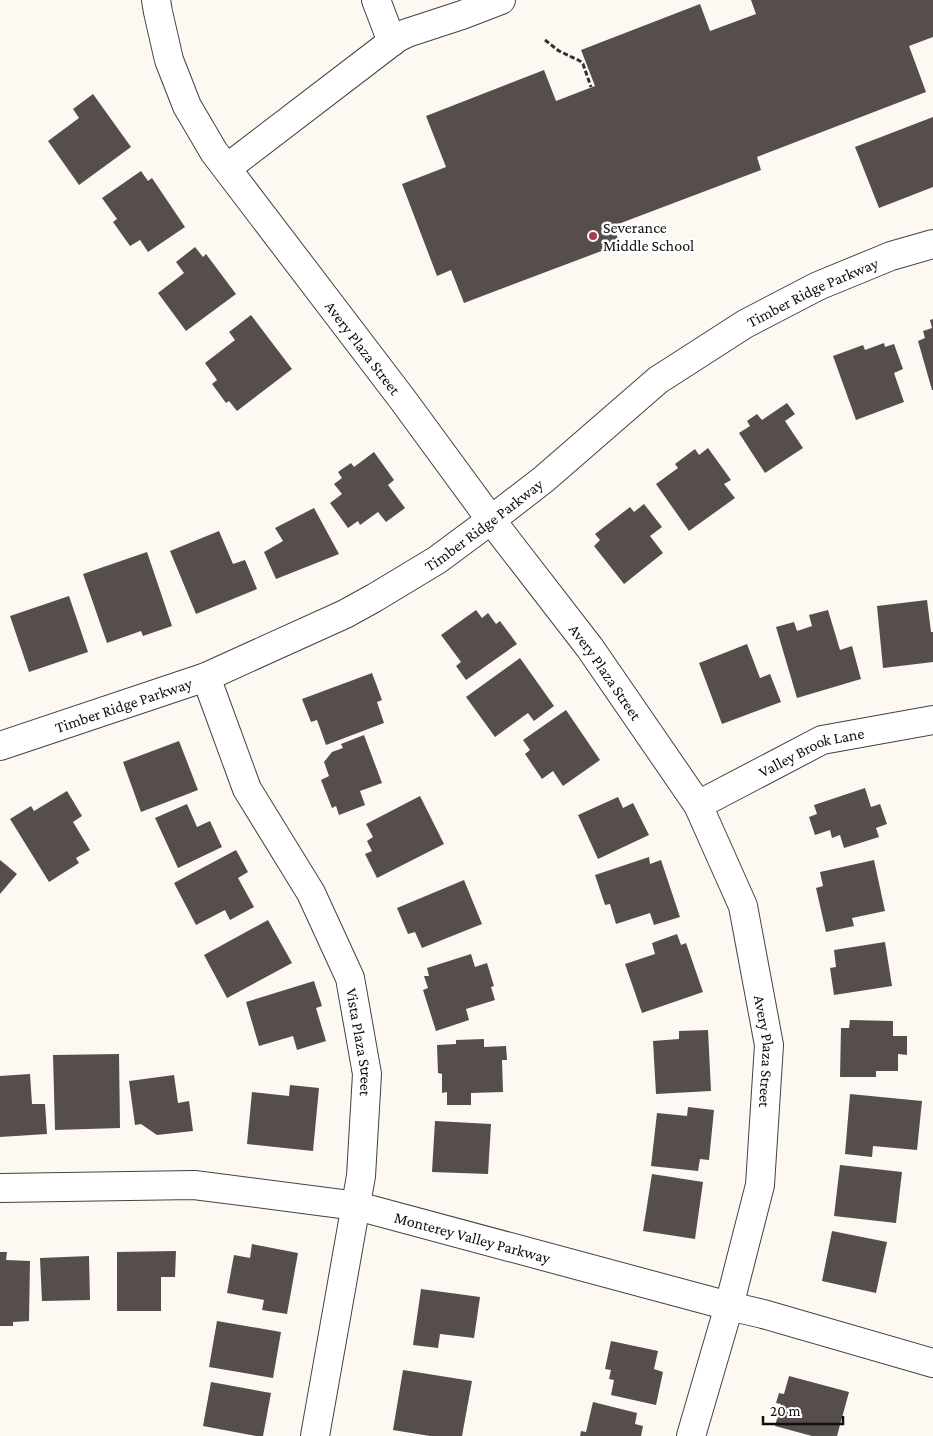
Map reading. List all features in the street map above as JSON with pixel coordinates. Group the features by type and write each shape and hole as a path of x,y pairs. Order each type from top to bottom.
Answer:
{"street":[{"name":"Avery Plaza Street","path":"156,0 168,60 187,106 214,152 590,648 698,805 743,906 769,1045 760,1185 729,1306 691,1436"},
{"path":"376,0 392,42"},
{"path":"227,168 392,42 407,33 501,0"},
{"name":"Timber Ridge Parkway","path":"0,746 206,677 345,614 437,560 544,479 658,380 745,324 818,286 891,256 933,244"},
{"name":"Vista Plaza Street","path":"206,677 247,789 311,893 350,978 367,1074 361,1176 357,1206 315,1436"},
{"name":"Valley Brook Lane","path":"698,805 822,740 933,720"},
{"name":"Monterey Valley Parkway","path":"0,1188 194,1186 357,1206 772,1316 933,1362"}],"path":[{"path":"546,40 559,51 583,64 592,87"}],"building":[{"path":"751,0 933,0 933,37 909,46 926,92 757,157 761,170 613,226 620,244 464,303 451,270 437,276 402,184 446,167 426,116 544,70 556,101 595,86 581,50 700,4 710,31 756,14"},
{"path":"93,94 131,147 79,185 48,141 79,118 73,109"},
{"path":"933,117 933,187 879,208 855,147"},
{"path":"141,171 148,181 152,178 185,227 148,252 140,240 130,246 113,222 117,219 102,198"},
{"path":"195,247 203,257 206,254 236,294 186,331 158,293 184,273 176,262"},
{"path":"251,315 292,369 237,411 229,401 226,403 212,384 217,380 205,363 235,340 229,332"},
{"path":"933,319 932,390 918,341 925,338 923,331 932,328 930,320"},
{"path":"884,343 885,347 894,344 903,369 894,373 904,402 856,420 833,356 863,345 865,350"},
{"path":"787,403 795,414 785,421 803,448 765,473 739,433 750,426 747,421 757,414 762,420"},
{"path":"708,448 731,480 724,484 735,498 689,531 656,484 678,468 675,464 695,449 699,455"},
{"path":"374,452 394,480 388,485 405,508 386,522 378,512 360,525 358,521 348,528 330,503 342,494 334,484 342,478 338,472 351,463 354,467"},
{"path":"644,504 662,527 650,536 663,553 624,584 594,546 600,540 595,534 630,507 634,512"},
{"path":"314,508 339,554 276,579 264,552 283,541 275,528"},
{"path":"219,531 233,564 245,560 257,589 196,614 170,551"},
{"path":"147,552 172,626 143,636 141,631 107,643 83,574"},
{"path":"69,596 88,652 29,672 10,616"},
{"path":"927,600 931,632 933,632 933,662 883,668 877,606"},
{"path":"476,610 482,618 488,613 496,624 500,621 517,644 466,680 456,666 461,662 441,635"},
{"path":"828,610 840,650 852,646 861,679 797,698 776,627 794,622 797,631 812,626 809,615"},
{"path":"747,644 760,678 770,674 781,702 722,724 699,663"},
{"path":"520,658 554,706 534,721 528,713 495,737 466,697"},
{"path":"372,673 382,700 377,702 384,723 326,745 317,720 311,722 302,699"},
{"path":"566,710 600,760 563,786 553,771 542,779 525,754 530,750 523,740"},
{"path":"364,735 382,783 360,791 365,805 339,815 336,806 332,808 321,780 329,776 324,762 332,752 343,748 341,744"},
{"path":"179,741 198,790 141,812 123,762"},
{"path":"865,788 871,807 880,804 887,824 876,828 879,837 844,848 840,835 832,838 830,830 815,835 809,817 817,814 814,805"},
{"path":"67,791 82,816 73,822 90,850 76,858 79,863 49,882 10,819 31,806 34,811"},
{"path":"420,796 444,844 377,878 365,854 372,851 367,841 373,837 366,824"},
{"path":"618,797 623,808 633,803 649,835 598,859 578,815"},
{"path":"187,804 197,827 210,821 222,847 178,868 155,818"},
{"path":"236,850 248,872 238,878 254,907 230,920 225,910 196,925 174,883"},
{"path":"649,857 650,864 661,860 680,917 654,925 650,913 616,924 610,904 605,905 595,875"},
{"path":"0,860 17,874 0,894"},
{"path":"874,860 885,911 852,918 854,926 826,932 816,888 823,886 820,872"},
{"path":"464,880 482,924 422,948 415,932 408,934 397,908"},
{"path":"268,920 292,963 227,998 204,955"},
{"path":"677,934 681,945 686,943 703,992 642,1013 625,964 655,954 652,943"},
{"path":"885,942 892,986 834,995 830,968 836,967 834,950"},
{"path":"471,954 475,967 487,963 494,986 491,987 495,1000 466,1009 469,1020 436,1031 423,990 428,988 424,976 429,976 427,968"},
{"path":"314,981 322,1006 316,1008 326,1041 297,1050 293,1036 259,1046 246,1002"},
{"path":"850,1020 893,1021 893,1036 907,1036 907,1055 898,1054 898,1071 876,1071 876,1077 840,1077 841,1028 849,1028"},
{"path":"708,1030 711,1091 656,1094 653,1041 679,1039 679,1031"},
{"path":"484,1039 484,1047 506,1046 507,1060 502,1060 503,1092 471,1093 471,1105 447,1105 447,1092 442,1093 442,1074 438,1073 437,1045 456,1044 456,1040"},
{"path":"119,1054 120,1128 55,1130 53,1055"},
{"path":"30,1074 32,1104 45,1104 47,1134 0,1137 0,1076"},
{"path":"174,1075 178,1103 189,1101 193,1131 157,1135 141,1124 135,1125 129,1081"},
{"path":"290,1085 319,1088 313,1151 247,1144 252,1092 289,1096"},
{"path":"850,1094 922,1101 917,1150 873,1146 872,1157 845,1154"},
{"path":"688,1107 714,1110 709,1160 700,1159 698,1171 651,1166 657,1113 687,1116"},
{"path":"435,1121 491,1124 488,1174 432,1172"},
{"path":"840,1165 902,1172 896,1223 834,1216"},
{"path":"652,1174 703,1182 695,1239 643,1231"},
{"path":"832,1231 887,1242 876,1293 822,1281"},
{"path":"252,1244 298,1253 287,1314 262,1310 264,1300 227,1293 234,1255 250,1258"},
{"path":"176,1251 175,1277 161,1277 161,1311 117,1311 117,1252"},
{"path":"0,1252 7,1252 6,1260 30,1261 29,1321 13,1322 13,1326 0,1326"},
{"path":"89,1256 90,1300 42,1301 40,1258"},
{"path":"421,1289 480,1297 474,1338 440,1334 438,1348 413,1345"},
{"path":"217,1321 281,1332 273,1378 209,1367"},
{"path":"611,1341 658,1351 654,1369 663,1372 656,1405 611,1395 614,1380 609,1379 611,1370 605,1369"},
{"path":"403,1370 472,1381 462,1436 430,1436 393,1430"},
{"path":"789,1376 849,1392 837,1436 812,1436 775,1426 781,1404 776,1403 779,1393 784,1394"},
{"path":"211,1382 271,1393 263,1436 203,1426"},
{"path":"593,1402 637,1413 635,1424 643,1426 641,1436 580,1436 581,1431 586,1432"}],"place":[{"name":"Severance Middle School","path":"593,236"}]}
